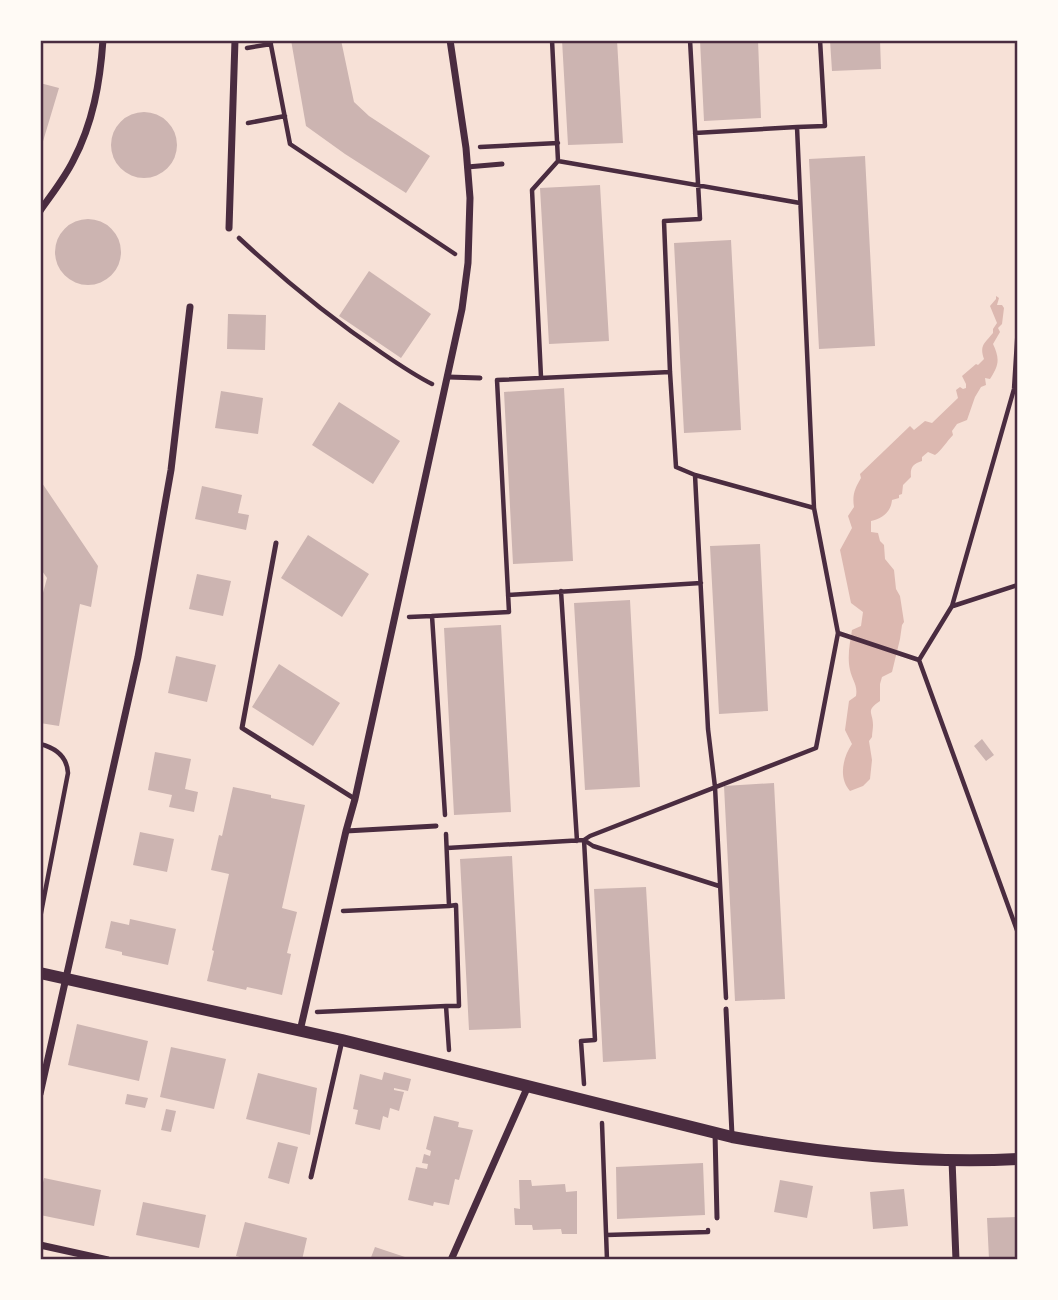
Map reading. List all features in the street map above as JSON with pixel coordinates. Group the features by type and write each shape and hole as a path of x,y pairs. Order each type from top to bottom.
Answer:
{"street":[{"path":"40,211 72,164 87,128 98,88 103,40"},
{"path":"229,228 235,40"},
{"path":"300,1031 355,799 462,309 468,263 470,198 450,40"},
{"path":"40,1094 138,657 171,470 190,307"},
{"path":"40,973 342,1040 732,1138 826,1152 914,1160 1018,1158"},
{"path":"451,1260 528,1086"},
{"path":"952,1160 956,1260"},
{"path":"40,1245 108,1260"}],"lane":[{"path":"467,167 502,164"},
{"path":"448,377 480,378"},
{"path":"276,543 242,728 355,799"},
{"path":"346,831 436,826"},
{"path":"726,1009 732,1138"},
{"path":"311,1177 342,1040"},
{"path":"715,1133 717,1218"}],"path":[{"path":"270,40 290,144 468,263"},
{"path":"541,377 533,190 558,161 552,40"},
{"path":"690,40 700,219 664,221 676,467 695,475 814,508"},
{"path":"695,133 825,126 820,40"},
{"path":"232,126 285,116"},
{"path":"447,848 584,840 816,748 838,633 814,508 797,127"},
{"path":"491,146 558,143"},
{"path":"558,161 800,203"},
{"path":"229,228 266,264 315,305 421,379 445,391"},
{"path":"919,660 952,606 1014,389 1018,326"},
{"path":"394,618 509,612 497,380 670,372"},
{"path":"695,475 726,1009"},
{"path":"508,595 701,583"},
{"path":"952,606 1018,585"},
{"path":"561,592 577,841"},
{"path":"432,616 449,906"},
{"path":"838,633 919,660"},
{"path":"919,660 1018,933"},
{"path":"40,744 55,749 62,755 68,773 40,918"},
{"path":"584,840 593,846 719,886"},
{"path":"583,1071 582,1041 595,1040 584,840"},
{"path":"304,1012 459,1006 456,905 328,912"},
{"path":"446,1006 448,1035"},
{"path":"602,1105 607,1260"},
{"path":"606,1235 708,1232 708,1223"}],"shaded area":[{"path":"996,296 999,298 997,305 1004,308 1002,324 998,328 1000,332 993,344 998,358 993,374 990,379 985,378 986,385 981,387 975,397 967,420 957,424 952,431 953,435 935,455 928,452 922,457 922,461 913,466 911,477 903,485 899,498 892,500 890,508 879,519 871,521 871,532 878,533 884,545 885,559 894,570 904,622 892,672 882,677 880,701 871,710 873,725 869,741 872,760 870,779 863,786 850,791 843,774 846,755 852,744 845,730 849,701 856,696 856,686 849,665 849,650 852,630 861,626 863,612 851,603 840,550 852,528 848,516 854,507 854,492 861,478 860,474 910,426 914,430 925,421 932,423 958,398 956,390 960,387 966,388 962,376 984,359 983,347 997,323 990,306"}],"building":[{"path":"291,40 341,40 354,102 369,116 430,156 406,193 306,126"},
{"path":"562,40 617,40 623,143 568,145"},
{"path":"700,40 758,40 761,118 704,121"},
{"path":"830,40 880,40 881,69 832,71"},
{"path":"40,83 59,88 41,148 40,148"},
{"path":"138,112 150,112 162,117 172,127 177,145 175,158 162,173 150,178 138,178 126,173 116,163 111,151 111,139 116,127 126,117"},
{"path":"865,156 875,346 819,349 809,159"},
{"path":"600,185 609,341 549,344 540,188"},
{"path":"82,219 94,219 106,224 116,234 121,252 119,265 106,280 94,285 82,285 70,280 60,270 55,258 55,246 60,234 70,224"},
{"path":"731,240 741,430 684,433 674,243"},
{"path":"369,271 431,314 401,358 339,316"},
{"path":"228,314 266,315 265,350 227,349"},
{"path":"564,388 573,561 513,564 504,392"},
{"path":"221,391 263,398 258,434 215,428"},
{"path":"339,402 400,441 373,484 312,445"},
{"path":"40,480 98,566 91,607 80,604 59,726 40,723 40,604 47,578 40,568"},
{"path":"202,486 242,495 238,513 249,515 246,530 195,519"},
{"path":"308,535 369,574 342,617 281,578"},
{"path":"760,544 768,711 719,714 710,546"},
{"path":"197,574 231,581 223,616 189,609"},
{"path":"630,600 640,787 585,790 574,603"},
{"path":"501,625 511,812 454,815 444,628"},
{"path":"176,656 216,665 207,702 168,693"},
{"path":"279,664 340,703 313,746 252,707"},
{"path":"982,739 994,755 986,761 974,746"},
{"path":"155,752 191,759 185,789 198,792 194,812 169,807 172,795 148,790"},
{"path":"774,783 785,999 735,1001 724,786"},
{"path":"233,787 305,805 282,908 297,912 287,953 291,954 282,995 207,981 229,874 211,870"},
{"path":"140,832 174,839 167,872 133,865"},
{"path":"512,856 521,1028 469,1030 460,859"},
{"path":"646,887 656,1059 603,1062 594,889"},
{"path":"130,919 176,929 168,965 122,955 122,952 105,948 111,921 129,925"},
{"path":"77,1024 148,1041 139,1081 68,1065"},
{"path":"171,1047 226,1059 214,1109 160,1097"},
{"path":"384,1072 411,1079 408,1091 394,1088 404,1092 399,1111 390,1108 388,1118 383,1116 380,1130 355,1124 358,1110 353,1109 360,1074 382,1080"},
{"path":"258,1073 317,1088 310,1135 246,1119"},
{"path":"127,1094 148,1098 145,1108 125,1104"},
{"path":"166,1109 176,1111 171,1132 161,1130"},
{"path":"434,1116 459,1122 458,1127 473,1130 459,1180 455,1179 449,1205 434,1202 433,1206 408,1200 416,1167 427,1169 428,1164 422,1163 424,1154 430,1156 431,1151 426,1149"},
{"path":"278,1142 298,1147 289,1184 268,1178"},
{"path":"703,1163 705,1215 617,1219 616,1167"},
{"path":"44,1178 101,1190 94,1226 40,1215 40,1195"},
{"path":"519,1180 531,1180 532,1186 565,1184 566,1192 577,1191 577,1234 562,1234 561,1229 533,1230 532,1225 515,1225 514,1208 520,1209"},
{"path":"780,1180 813,1186 807,1218 774,1212"},
{"path":"904,1189 908,1226 873,1229 870,1192"},
{"path":"143,1202 206,1215 199,1248 136,1235"},
{"path":"1018,1217 1018,1257 989,1259 987,1218"},
{"path":"245,1222 307,1238 302,1260 251,1260 236,1256"},
{"path":"375,1247 411,1259 411,1260 370,1260"}]}
